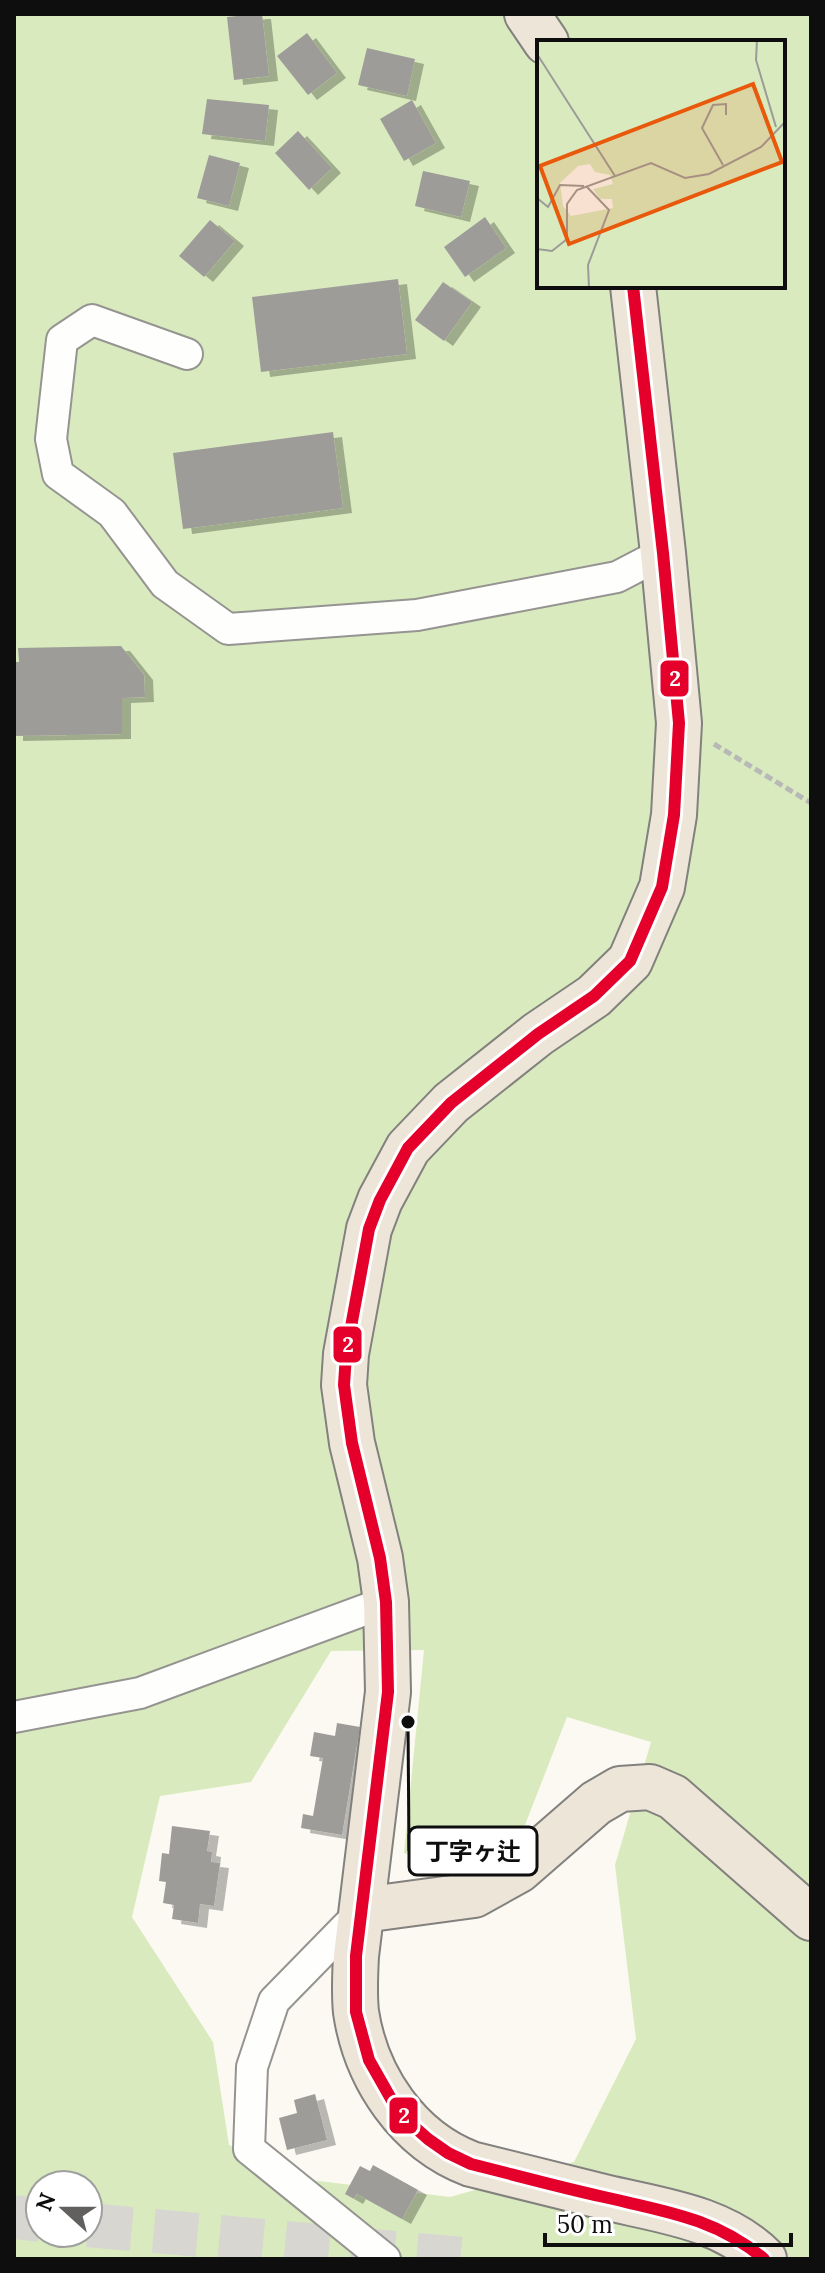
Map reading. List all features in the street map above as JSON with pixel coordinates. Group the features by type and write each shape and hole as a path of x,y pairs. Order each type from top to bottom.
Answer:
{"main road":[{"path":"527,14 545,40"},
{"path":"633,288 679,723 674,815 662,887 630,961 594,996 538,1034 451,1103 408,1148 380,1200 369,1229 346,1354 344,1385 352,1443 380,1558 386,1602 388,1692 354,1984 364,2045 381,2084 403,2116 423,2137 445,2153 471,2164 694,2220 731,2234 764,2259"},
{"path":"363,1910 474,1895 519,1870 596,1803 620,1789 650,1787 673,1797 811,1918"}],"street":[{"path":"187,354 92,320 62,340 51,439 58,474 112,513 165,584 228,629 417,615 617,577 663,553"},
{"path":"14,1717 140,1693 386,1602"},
{"path":"363,1910 274,2001 252,2067 249,2149 385,2259"}],"path":[{"path":"679,723 811,803"}],"green space":[{"path":"14,14 811,14 811,2259 14,2259","holes":["424,1650 404,1853 456,1873 525,1825 567,1717 651,1742 615,1865 636,2039 574,2162 450,2197 311,2180 229,2145 213,2042 132,1917 160,1796 251,1782 331,1651"]}],"building":[{"path":"262,14 269,76 234,80 227,17"},
{"path":"307,33 337,73 308,95 277,56"},
{"path":"367,48 415,59 407,96 358,85"},
{"path":"207,99 269,105 265,141 202,134"},
{"path":"412,100 436,143 404,161 380,119"},
{"path":"298,131 332,168 309,190 275,153"},
{"path":"209,155 240,163 229,206 197,198"},
{"path":"423,171 470,181 461,217 415,206"},
{"path":"485,217 506,248 465,277 444,247"},
{"path":"210,220 235,241 204,277 179,256"},
{"path":"398,279 407,354 261,372 252,297"},
{"path":"443,282 472,302 444,341 415,320"},
{"path":"333,432 343,508 183,529 173,453"},
{"path":"121,646 144,675 145,697 122,698 122,734 14,736 14,662 19,662 18,648"},
{"path":"337,1723 360,1727 342,1835 301,1828 303,1814 313,1816 323,1758 310,1756 314,1732 335,1736"},
{"path":"172,1826 210,1831 207,1851 212,1852 211,1862 220,1863 214,1906 200,1904 198,1923 172,1919 174,1905 163,1903 166,1882 159,1881 162,1853 169,1854"},
{"path":"315,2094 327,2140 287,2150 279,2118 297,2113 294,2100"},
{"path":"373,2165 418,2190 402,2219 357,2194 354,2199 345,2194 360,2166 370,2171"}],"tunnel":[{"path":"14,2217 24,2218"},
{"path":"104,2226 463,2259"}],"transit line":[{"name":"2","path":"633,288 679,723 674,815 662,887 630,961 594,996 538,1034 451,1103 408,1148 380,1200 369,1229 346,1354 344,1385 352,1443 380,1558 386,1602 388,1692 356,1956 356,2012 369,2060 394,2104 410,2123 448,2153 471,2164 688,2218 727,2234 764,2259"}],"place":[{"name":"丁字ヶ辻","path":"408,1722"}]}
